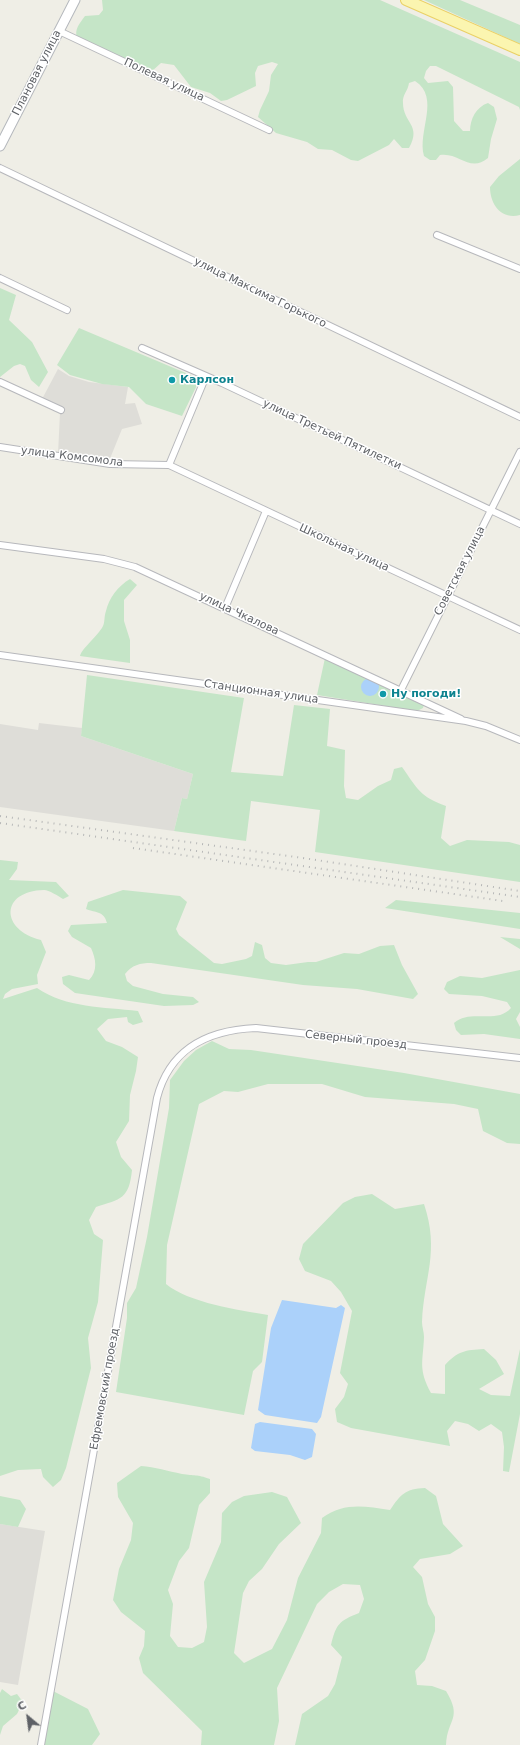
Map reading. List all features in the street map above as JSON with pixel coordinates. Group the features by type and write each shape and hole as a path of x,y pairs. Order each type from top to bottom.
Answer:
{"main road":[{"path":"406,0 520,50"}],"street":[{"name":"Плановая улица","path":"0,146 75,0"},
{"name":"Полевая улица","path":"59,31 269,130"},
{"name":"улица Максима Горького","path":"0,168 520,417"},
{"path":"437,235 520,269"},
{"path":"0,278 67,310"},
{"name":"улица Третьей Пятилетки","path":"142,348 206,376 520,524"},
{"path":"169,465 206,376"},
{"path":"0,382 61,410"},
{"name":"улица Комсомола","path":"0,447 110,464 169,465"},
{"name":"Советская улица","path":"401,690 520,452"},
{"name":"Школьная улица","path":"169,465 520,630"},
{"path":"225,608 266,511"},
{"name":"улица Чкалова","path":"0,545 121,563 150,573 466,721"},
{"name":"Станционная улица","path":"0,656 466,721 486,726 520,740"},
{"path":"426,716 430,712 431,705"},
{"name":"Северный проезд","path":"194,1044 219,1032 256,1028 520,1058"},
{"name":"Ефремовский проезд","path":"41,1745 157,1098 165,1075 171,1066 194,1044"}],"shaded area":[{"path":"58,369 69,376 89,382 128,387 125,404 135,403 142,424 122,429 109,461 58,454 60,413 41,401"},
{"path":"39,723 82,728 81,736 193,774 187,799 182,798 174,831 0,807 0,724 38,730"},
{"path":"0,1524 45,1531 18,1685 0,1682"}],"green space":[{"path":"102,0 380,0 520,62 520,110 519,107 436,66 430,66 426,71 424,78 428,83 448,81 453,87 454,121 463,131 470,131 474,114 480,107 488,103 494,107 497,119 491,139 488,158 482,162 470,163 447,155 440,155 436,160 430,160 424,156 423,136 427,116 426,96 423,88 415,81 409,83 403,100 404,110 414,134 409,148 402,148 394,139 389,145 358,161 351,160 332,150 318,149 307,142 276,133 258,117 269,91 271,75 278,64 272,62 258,66 255,73 256,86 227,100 221,101 210,93 191,87 174,65 161,63 151,72 77,38 77,29 85,16 99,15 103,10"},
{"path":"424,0 460,0 520,25 520,44"},
{"path":"520,159 520,215 507,215 502,213 494,205 490,187 499,176"},
{"path":"0,288 16,295 9,320 32,342 48,372 39,387 31,380 25,366 20,364 14,366 0,377"},
{"path":"79,328 200,379 182,416 146,404 129,387 102,384 70,375 57,365"},
{"path":"130,579 137,585 124,600 124,621 130,640 130,663 80,656 103,626 107,606 112,597 122,585"},
{"path":"325,658 424,705 423,708 417,711 317,695"},
{"path":"87,675 244,698 231,772 283,776 294,705 330,709 327,746 345,750 344,786 346,798 358,800 378,786 391,780 394,769 402,767 420,791 430,799 446,806 441,838 450,846 467,840 509,842 520,845 520,882 315,852 320,810 251,801 246,841 174,831 182,798 187,799 193,774 81,736"},
{"path":"0,860 18,862 17,869 9,880 56,882 69,896 63,899 46,890 30,892 19,897 13,904 11,912 12,920 18,928 28,935 41,940 46,952 37,975 38,984 12,989 5,994 3,999 37,988 48,995 86,1006 138,1011 143,1022 133,1025 128,1022 127,1017 108,1019 97,1029 106,1041 122,1047 138,1057 130,1095 129,1121 116,1142 121,1157 132,1170 131,1180 126,1192 112,1202 96,1207 89,1220 94,1234 103,1240 98,1302 88,1338 91,1368 66,1468 61,1480 53,1487 43,1477 41,1469 18,1470 0,1476"},
{"path":"123,890 180,896 187,902 176,929 179,935 214,963 222,964 246,959 252,956 255,942 262,945 265,958 271,963 286,965 316,962 344,953 359,954 380,946 394,945 402,965 418,994 413,999 357,989 303,985 151,963 143,963 130,968 125,974 127,981 133,986 163,994 193,997 199,1002 193,1005 164,1006 75,993 63,984 62,977 69,975 89,980 94,973 95,961 91,948 72,937 68,931 71,925 107,923 102,914 86,909 88,902"},
{"path":"396,900 520,913 520,929 385,908"},
{"path":"500,937 520,939 520,949"},
{"path":"520,970 520,1012 516,1019 520,1027 520,1039 484,1034 461,1035 456,1030 454,1023 461,1019 476,1016 498,1015 505,1013 511,1008 507,1002 482,996 449,994 444,989 447,982 460,976 482,978"},
{"path":"212,1041 229,1049 251,1050 404,1073 520,1094 520,1144 507,1143 483,1131 478,1109 454,1104 365,1097 322,1084 268,1084 238,1092 224,1091 199,1104 167,1245 166,1284 176,1291 201,1301 268,1315 262,1362 253,1371 244,1415 116,1392 127,1318 127,1303 136,1288 147,1237 169,1108 170,1080 184,1061 196,1050"},
{"path":"372,1194 395,1209 424,1204 429,1221 431,1251 423,1306 422,1322 424,1337 422,1365 424,1378 431,1393 445,1394 445,1365 454,1357 462,1352 484,1349 496,1360 504,1374 479,1389 491,1395 510,1396 520,1349 520,1414 509,1472 503,1471 504,1447 502,1432 491,1424 479,1431 468,1424 455,1421 447,1431 450,1446 351,1428 337,1422 335,1409 344,1397 348,1384 340,1373 352,1311 341,1292 331,1281 305,1271 299,1259 303,1244 343,1203 355,1197"},
{"path":"141,1466 210,1479 210,1493 199,1505 189,1548 179,1561 168,1590 173,1604 170,1636 178,1647 192,1648 204,1642 207,1627 204,1582 221,1542 222,1513 232,1502 244,1496 272,1492 287,1497 301,1523 279,1544 262,1569 249,1581 243,1593 234,1653 244,1663 272,1649 287,1620 298,1578 321,1533 322,1518 338,1509 354,1506 390,1510 404,1493 418,1489 425,1488 436,1496 443,1524 463,1546 450,1554 420,1559 413,1567 422,1577 428,1604 435,1617 435,1631 425,1660 415,1671 417,1685 432,1686 446,1691 451,1700 454,1714 447,1736 446,1745 295,1745 302,1714 328,1696 335,1684 342,1657 331,1645 335,1632 339,1624 347,1618 359,1613 364,1599 360,1585 343,1584 329,1592 317,1604 277,1688 279,1721 274,1745 201,1745 202,1731 143,1673 139,1658 144,1646 145,1631 121,1612 113,1600 119,1569 131,1540 133,1523 118,1497 117,1483"},
{"path":"0,1496 20,1500 26,1509 18,1527 0,1524"},
{"path":"2,1689 11,1696 17,1694 23,1702 17,1714 3,1726 0,1735 0,1693"},
{"path":"53,1691 88,1709 100,1734 92,1745 44,1745"}],"water":[{"path":"370,678 376,681 379,687 376,693 370,696 364,693 361,687 364,681"},
{"path":"282,1300 336,1308 341,1305 345,1308 321,1417 317,1423 265,1415 258,1410 271,1328"},
{"path":"260,1422 312,1429 316,1434 312,1457 305,1460 290,1455 255,1451 251,1448 255,1424"}],"railway":[{"path":"0,816 303,858 520,891"},
{"path":"0,823 520,897"},
{"path":"133,848 503,901"}],"place":[{"name":"Карлсон","path":"172,380"},
{"name":"Ну погоди!","path":"383,694"}]}
